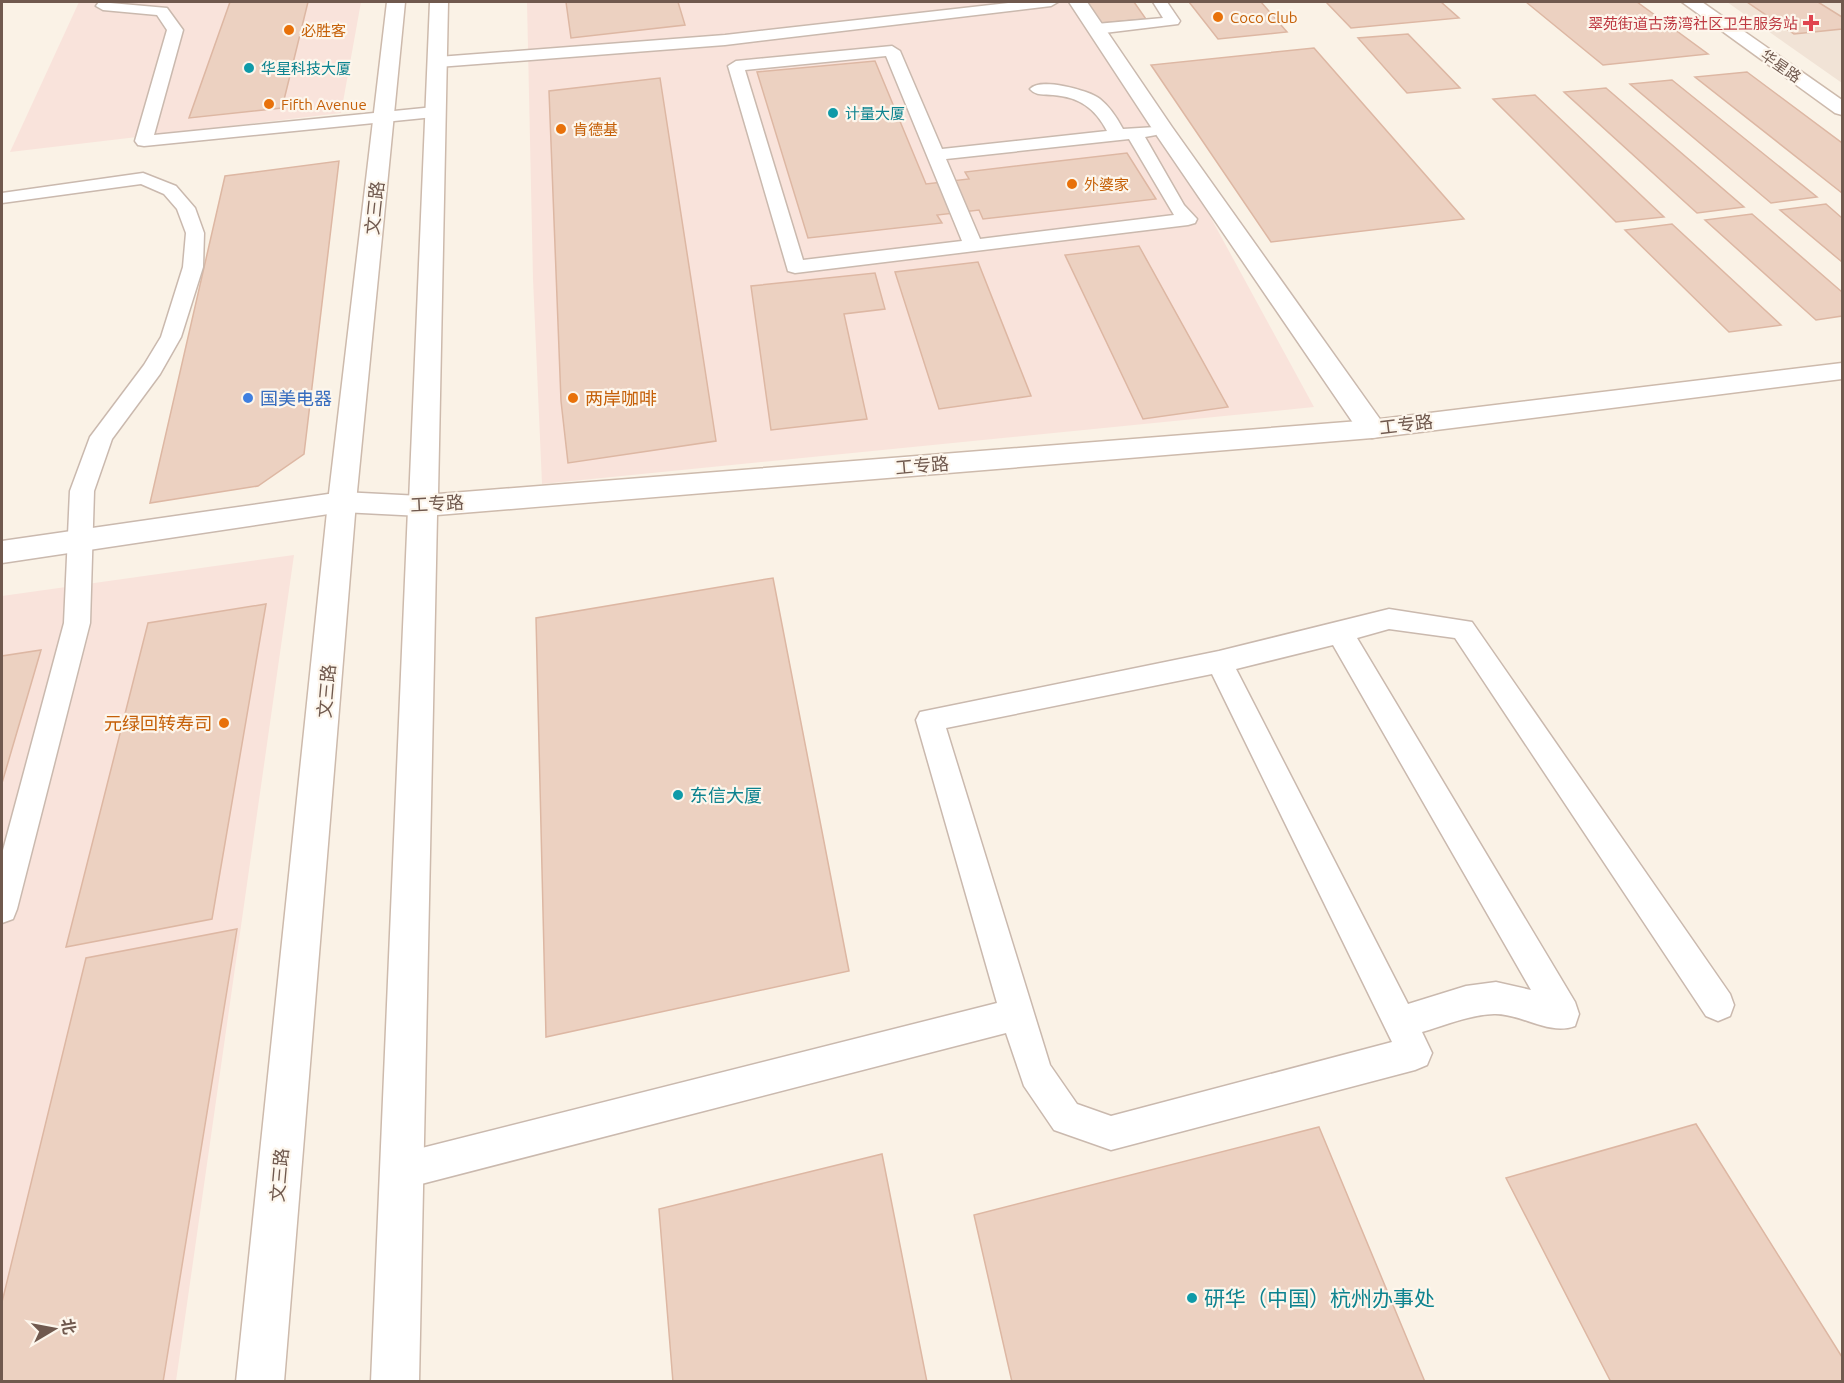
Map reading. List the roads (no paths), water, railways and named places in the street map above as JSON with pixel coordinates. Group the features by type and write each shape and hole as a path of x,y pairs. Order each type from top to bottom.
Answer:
{"main road":[{"name":"文三路","path":"260,1382 342,502 396,2"},
{"path":"395,1382 421,506 439,2"},
{"path":"1078,2 1163,130 1372,429"},
{"name":"华星路","path":"1691,2 1842,109"},
{"name":"工专路","path":"2,552 342,502 421,506 1372,429 1842,371"}],"lane":[{"path":"106,2 104,6 162,11 175,30 144,141 434,112"},
{"path":"438,62 724,40 1051,2"},
{"path":"1096,29 1173,21 1160,2"},
{"path":"973,244 892,51 736,66 795,267 1188,219 1125,133 1092,99 1068,91 1038,89"},
{"path":"937,155 1163,130"},
{"path":"2,198 143,178 170,190 186,208 195,233 193,267 171,337 152,369 101,437 82,490 77,622 2,909"},
{"path":"1030,226 1178,208"},
{"path":"1219,662 1415,1053 1111,1133 1066,1118 1036,1074 930,720 1219,662 1389,619 1463,629 1718,1005"},
{"path":"1340,633 1563,1014 1496,999 1466,1002 1401,1023"},
{"path":"402,1171 1017,1014"}],"place":[{"name":"Coco Club","path":"1218,17"},
{"name":"翠苑街道古荡湾社区卫生服务站","path":"1811,23"},
{"name":"必胜客","path":"289,30"},
{"name":"华星科技大厦","path":"249,68"},
{"name":"Fifth Avenue","path":"269,104"},
{"name":"计量大厦","path":"833,113"},
{"name":"肯德基","path":"561,129"},
{"name":"外婆家","path":"1072,184"},
{"name":"国美电器","path":"248,398"},
{"name":"两岸咖啡","path":"573,398"},
{"name":"元绿回转寿司","path":"224,723"},
{"name":"东信大厦","path":"678,795"},
{"name":"研华（中国）杭州办事处","path":"1192,1298"}]}
